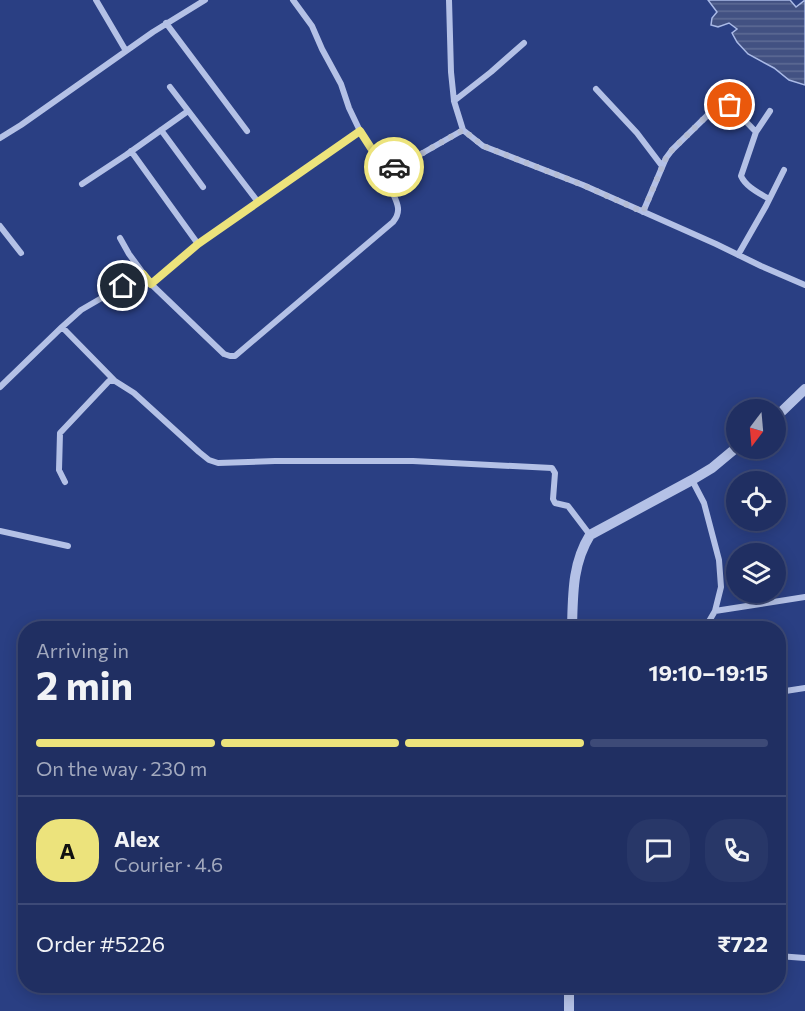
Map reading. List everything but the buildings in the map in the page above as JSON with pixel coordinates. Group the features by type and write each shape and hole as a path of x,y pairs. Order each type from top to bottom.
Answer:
{"street":[{"path":"96,0 126,51"},
{"path":"0,138 166,23 205,0"},
{"path":"120,238 151,284 224,354 235,356 397,217 398,203 388,179 387,169 360,131 341,84 312,26 294,0"},
{"path":"450,1 451,72 454,101 463,130 483,146 583,185 805,285"},
{"path":"166,23 247,131"},
{"path":"454,101 524,43"},
{"path":"170,87 258,202"},
{"path":"596,89 637,133 662,166"},
{"path":"643,212 662,166 672,150 720,103 730,105 756,132"},
{"path":"82,184 188,111"},
{"path":"769,199 743,182 741,176 756,132 770,111"},
{"path":"161,130 203,187"},
{"path":"387,169 400,166 463,130"},
{"path":"151,284 198,244 360,131"},
{"path":"131,151 198,244"},
{"path":"738,255 784,170"},
{"path":"0,226 21,253"},
{"path":"2,382 81,310 143,274"},
{"path":"62,327 116,381 134,393 209,460 218,463 413,461 552,468 555,473 553,499 555,503 568,506 590,535"},
{"path":"65,482 59,470 60,433 109,381 116,381"},
{"path":"786,407 805,389"},
{"path":"572,621 575,571 590,535 692,480 726,456"},
{"path":"692,480 704,503 719,560 721,587 715,611 709,621"},
{"path":"0,531 68,546"},
{"path":"715,611 805,597"},
{"path":"786,691 805,688"},
{"path":"786,957 805,958"},
{"path":"569,993 569,1011"}],"water":[{"path":"708,0 790,0 796,7 805,0 805,85 789,80 774,68 748,54 732,33 737,29 729,23 718,27 711,25 712,18 717,12"}],"way so far":[{"path":"394,167 400,166 463,130 483,146 583,185 643,212 660,170 672,150 720,103 730,105"}],"route":[{"path":"123,286 143,274 151,284 198,244 360,131 380,162 387,169 394,167"}]}
